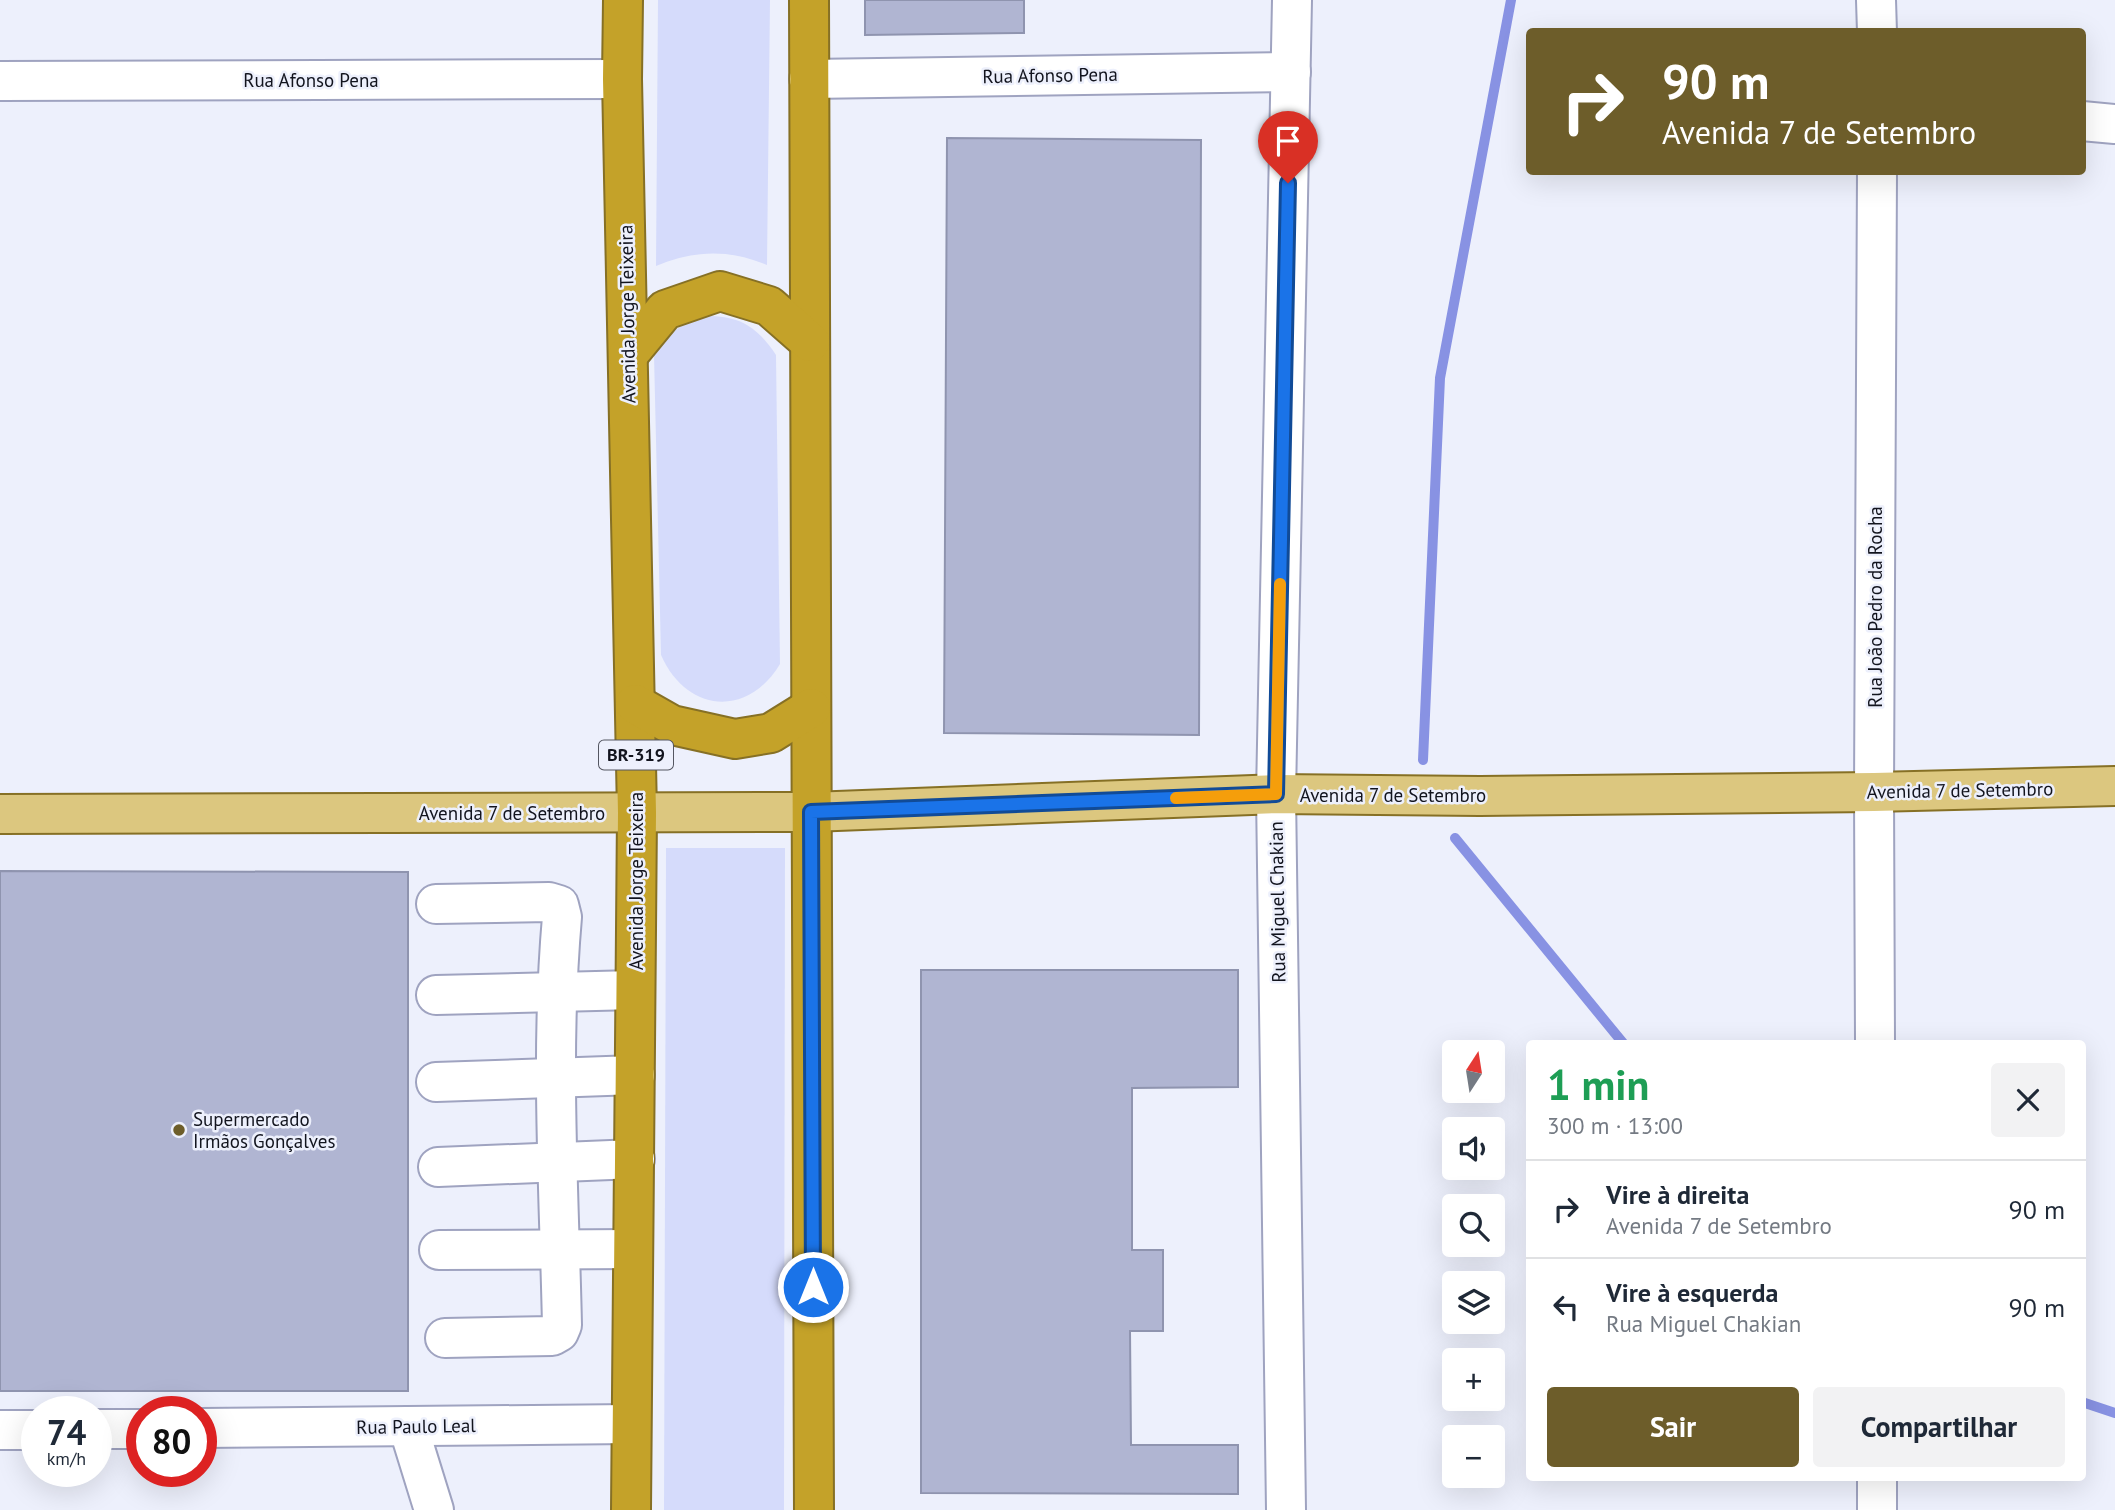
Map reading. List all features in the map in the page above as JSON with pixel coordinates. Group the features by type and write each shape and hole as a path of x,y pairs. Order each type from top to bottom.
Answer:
{"highway":[{"name":"Avenida Jorge Teixeira","path":"623,0 622,79 637,813 631,1510"},
{"path":"809,0 814,1510"},
{"path":"628,355 665,310 720,291 769,306 810,342"},
{"path":"635,704 672,725 735,739 771,733 811,708"}],"main road":[{"name":"Avenida 7 de Setembro","path":"0,814 811,812 1276,794 1480,796 1874,792 2115,786"}],"street":[{"name":"Rua Miguel Chakian","path":"1286,1510 1276,794 1292,0"},
{"path":"1876,0 1877,28"},
{"name":"Rua Afonso Pena","path":"809,79 1290,72"},
{"name":"Rua Afonso Pena","path":"0,81 622,79"},
{"path":"2086,121 2115,124"},
{"name":"Rua João Pedro da Rocha","path":"1875,1040 1877,175"},
{"path":"436,904 549,902 559,905 562,917 556,993 556,1162 562,1325 559,1332 552,1336 444,1338"},
{"path":"436,995 635,990"},
{"path":"436,1082 635,1075"},
{"path":"438,1167 635,1159"},
{"path":"439,1250 633,1249"},
{"name":"Rua Paulo Leal","path":"217,1428 631,1424"},
{"path":"408,1426 434,1510"},
{"path":"0,1430 21,1430"},
{"path":"1877,1481 1877,1510"}],"shaded area":[{"path":"658,0 770,0 767,265 739,256 712,253 684,257 656,266"},
{"path":"702,316 726,317 745,324 761,336 776,355 780,664 766,682 751,694 718,702 685,688 672,674 661,655 654,355 674,331"},
{"path":"666,848 785,848 784,1510 664,1510"}],"building":[{"path":"865,0 1024,0 1024,33 865,35"},
{"path":"947,138 1201,140 1199,735 944,733"},
{"path":"0,871 408,872 408,1391 0,1391"},
{"path":"921,970 1238,970 1238,1087 1132,1088 1132,1250 1163,1250 1163,1331 1130,1331 1131,1445 1238,1445 1238,1494 921,1493"}],"waterway":[{"path":"1423,760 1440,378 1511,0"},
{"path":"1455,838 1621,1040"},
{"path":"2086,1403 2115,1413"}],"slow traffic":[{"path":"1176,798 1276,794 1280,584"}],"place":[{"name":"Supermercado Irmãos Gonçalves","path":"179,1130"}],"route":[{"path":"813,1287 811,812 1276,794 1288,183"}]}
